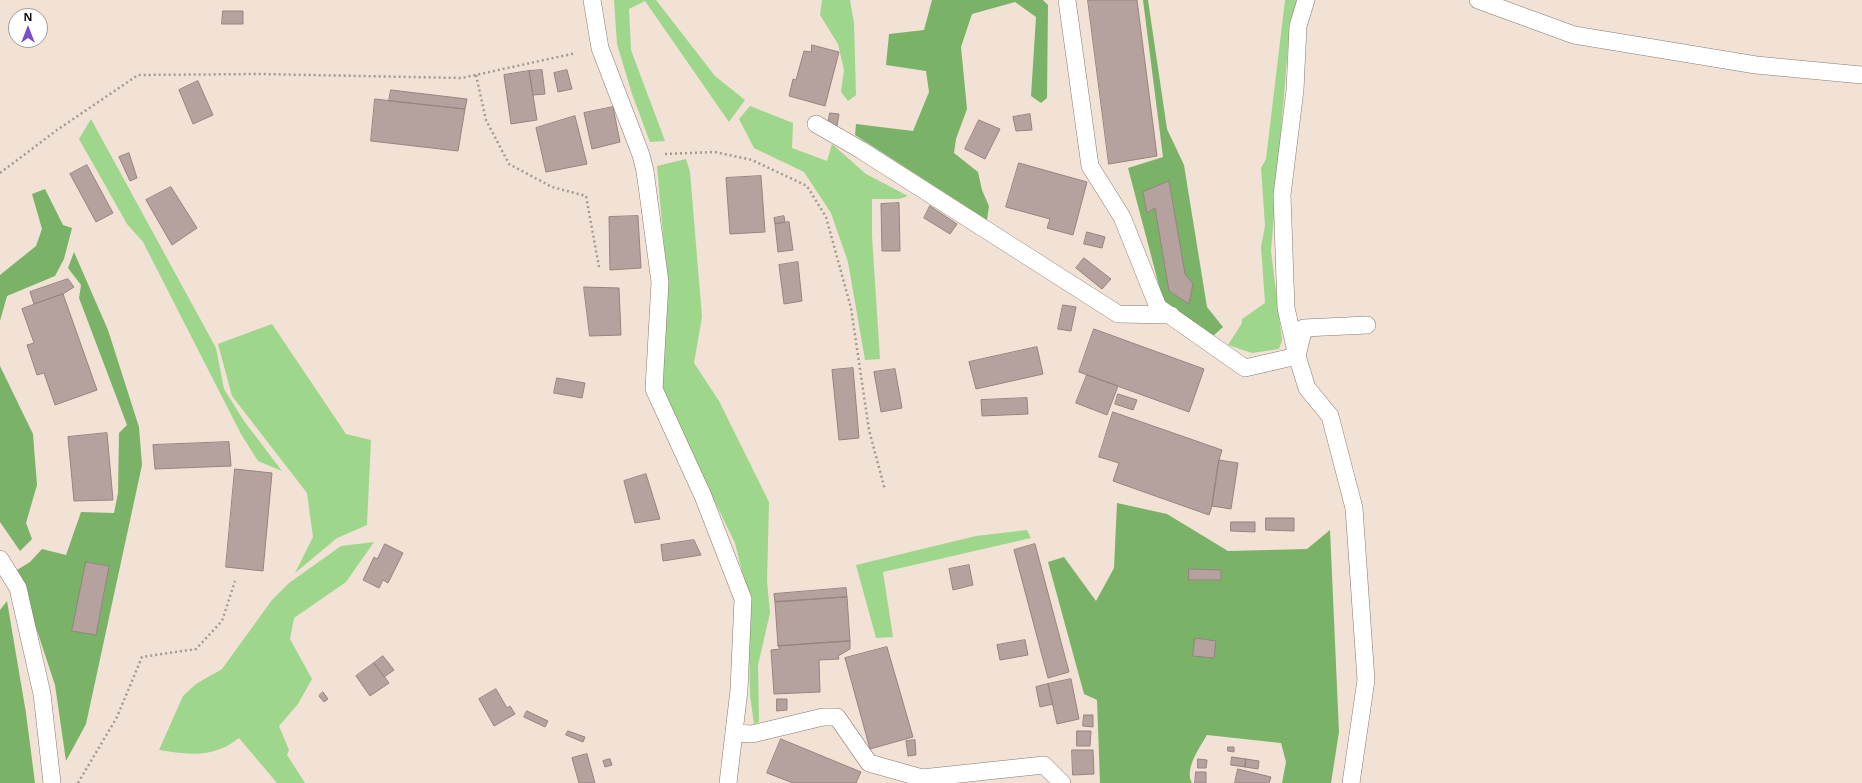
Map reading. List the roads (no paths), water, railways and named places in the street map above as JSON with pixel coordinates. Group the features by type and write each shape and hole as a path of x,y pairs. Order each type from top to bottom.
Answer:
{"lane":[{"path":"592,0 600,48 641,155 645,171 660,282 654,389 703,496 744,599 739,690 728,783"},
{"path":"1067,0 1090,166 1122,216 1158,307 1245,368 1297,356"},
{"path":"1306,0 1298,26 1295,90 1282,195 1286,308 1297,356 1307,388 1330,416 1354,508 1366,680 1352,783"},
{"path":"1478,0 1574,35 1756,65 1862,75"},
{"path":"816,124 861,150 1118,314 1171,315"},
{"path":"1297,356 1304,328 1367,325"},
{"path":"0,559 18,588 42,694 52,783"},
{"path":"734,733 752,734 823,718 837,718 869,763 922,778 1044,765 1062,783"}]}
